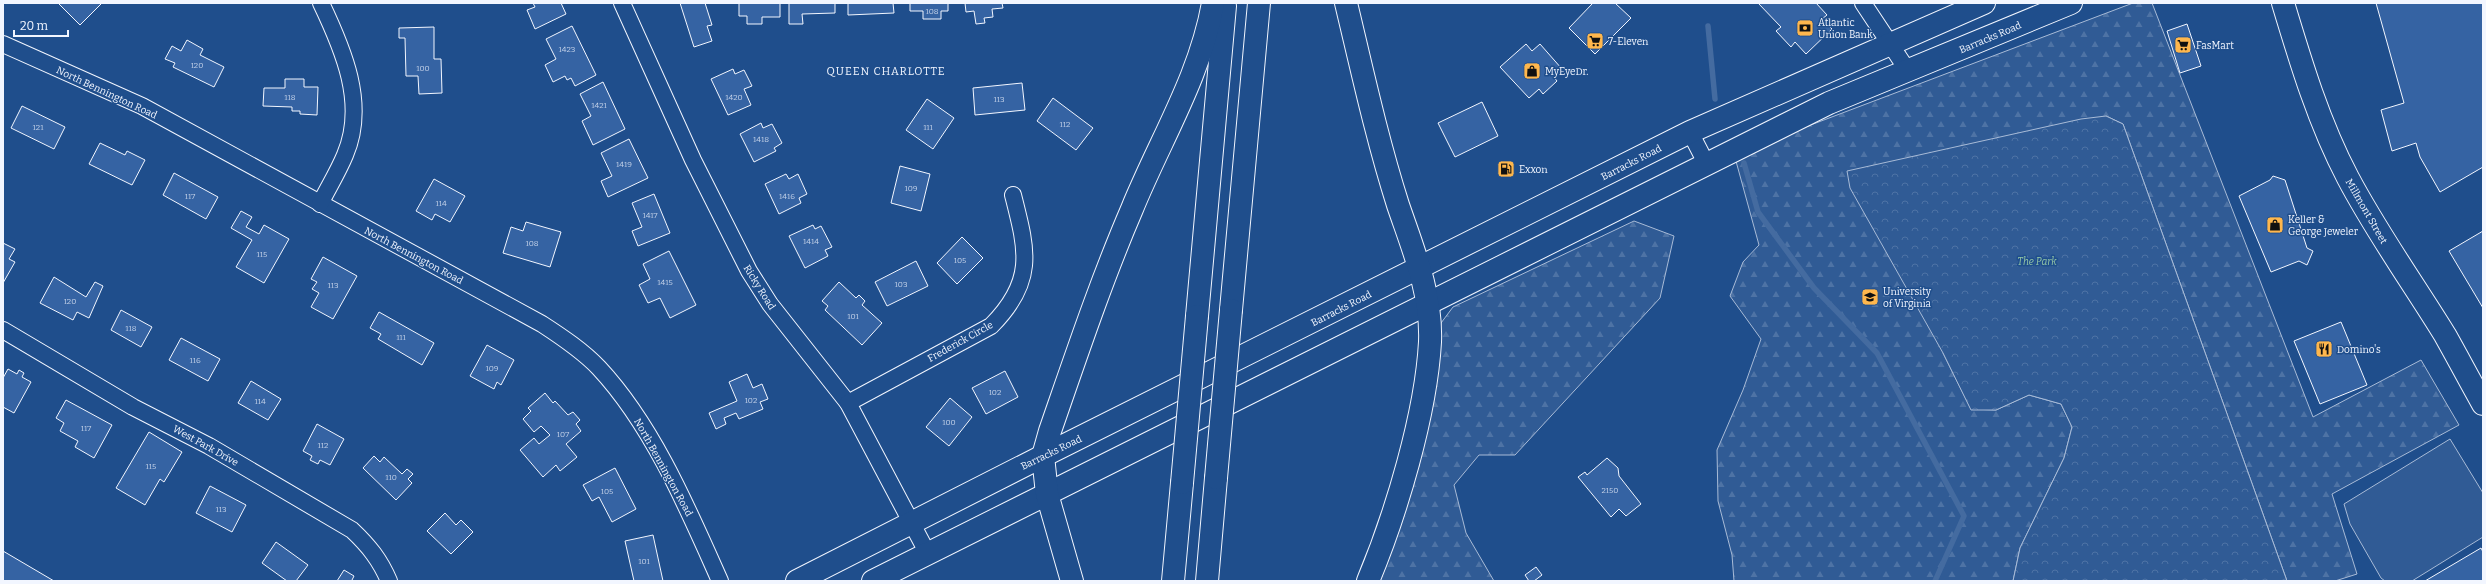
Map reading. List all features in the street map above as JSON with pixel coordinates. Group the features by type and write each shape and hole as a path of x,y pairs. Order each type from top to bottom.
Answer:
{"main road":[{"path":"1072,581 1047,494 1043,456 1050,431 1107,272 1132,208 1194,71 1209,24 1213,3"},
{"path":"1173,581 1225,3"},
{"path":"1207,581 1259,3"},
{"path":"1346,3 1398,204 1420,268 1426,302 1430,341 1421,403 1402,481 1368,581"},
{"name":"Barracks Road","path":"796,581 1690,132 1984,3"},
{"name":"Barracks Road","path":"873,581 1426,302 1560,238 1829,102 1908,71 2071,3"},
{"name":"Millmont Street","path":"2283,3 2302,68 2323,124 2348,178 2377,229 2445,336 2483,404"}],"street":[{"path":"320,204 346,155 351,136 354,112 353,88 342,53 321,3"},
{"name":"Ricky Road","path":"622,3 693,160 749,271 770,304 848,403 928,554"},
{"path":"1864,3 1908,71"},
{"name":"North Bennington Road","path":"3,44 142,106 542,324 567,340 598,367 614,385 644,428 690,514 720,581"},
{"path":"1690,132 1706,163"},
{"name":"Frederick Circle","path":"848,403 991,326 1002,315 1015,294 1025,260 1025,243 1013,195"},
{"name":"West Park Drive","path":"3,330 133,407 209,446 352,530 376,556 389,581"}],"shaded area":[{"path":"2450,439 2483,493 2483,537 2412,581 2385,581 2381,578 2350,524 2344,504"}],"green space":[{"path":"2133,3 2152,3 2313,417 2421,360 2459,425 2332,494 2357,574 2335,581 2287,581 2123,124 2106,116 1943,353 1971,409 1996,410 2029,395 2061,404 2072,427 2064,458 2020,548 2013,581 1734,581 1732,555 1718,501 1717,450 1743,390 1761,339 1730,296 1743,262 1759,245 1734,154"},
{"name":"The Park","path":"2106,116 2123,124 2287,581 2013,581 2020,548 2064,458 2072,427 2061,404 2029,395 1996,410 1971,410 1943,353 1850,188 1847,171 2081,119"},
{"path":"1634,221 1674,236 1660,298 1515,455 1479,455 1454,485 1466,533 1494,581 1373,581 1419,466 1441,323 1453,307"}],"building":[{"path":"58,3 100,3 101,4 80,25"},
{"path":"533,3 561,3 566,14 535,29 527,10 535,7"},
{"path":"680,3 705,3 712,25 707,26 712,41 694,47"},
{"path":"739,3 780,3 780,17 762,17 762,24 747,24 747,16 739,16"},
{"path":"789,3 835,3 835,13 802,14 803,24 789,24"},
{"path":"848,3 893,3 894,13 848,15"},
{"path":"910,3 948,3 948,11 941,11 941,19 923,19 923,11 910,11"},
{"path":"965,3 1002,3 1003,8 992,9 993,17 984,18 985,23 976,24 974,11 966,12"},
{"name":"7-Eleven","path":"1593,3 1615,3 1631,18 1595,54 1569,28"},
{"name":"Atlantic Union Bank","path":"1758,3 1816,3 1827,15 1822,19 1832,29 1806,54 1795,42 1791,47 1776,31 1781,27"},
{"path":"2376,3 2483,3 2483,167 2440,192 2420,157 2416,143 2392,151 2381,110 2404,103"},
{"name":"FasMart","path":"2187,24 2201,66 2180,73 2167,31"},
{"path":"572,26 596,75 575,86 571,78 567,80 565,76 553,82 545,65 556,59 546,39"},
{"path":"434,27 434,59 441,59 442,93 419,94 418,76 406,76 405,38 399,38 399,28"},
{"path":"187,40 203,49 200,55 224,67 214,87 173,67 175,63 165,59 172,46 181,51"},
{"name":"MyEyeDr.","path":"1526,44 1532,51 1540,44 1562,69 1553,76 1557,81 1543,94 1539,89 1529,98 1500,67"},
{"path":"733,69 735,74 744,70 752,86 744,89 751,105 728,115 711,79"},
{"path":"285,79 304,79 304,87 318,87 317,115 300,114 300,111 292,111 292,107 263,106 264,88 285,88"},
{"path":"603,82 625,129 593,145 582,121 591,116 580,94"},
{"path":"1022,83 1025,110 975,115 973,88"},
{"path":"1053,98 1093,128 1076,150 1037,121"},
{"path":"927,99 954,118 933,149 906,130"},
{"path":"1482,102 1498,136 1455,157 1438,123"},
{"path":"22,106 65,127 54,149 11,128"},
{"path":"761,123 763,128 772,124 782,143 774,148 776,151 754,162 740,134"},
{"path":"629,139 648,178 608,197 601,181 612,176 601,153"},
{"path":"100,143 125,155 127,151 145,160 132,185 89,164"},
{"path":"900,166 930,174 921,211 891,203"},
{"path":"174,173 218,197 206,219 163,195"},
{"path":"786,174 789,179 798,174 807,194 799,198 801,203 779,214 765,184"},
{"path":"2273,176 2285,180 2307,248 2313,251 2307,265 2299,261 2271,272 2239,196 2270,180"},
{"path":"434,179 465,196 450,222 435,214 432,220 416,211"},
{"path":"654,194 670,233 638,246 632,231 642,227 632,203"},
{"path":"241,211 252,217 246,227 259,234 264,225 289,239 264,283 236,267 252,240 231,228"},
{"path":"526,222 561,232 550,267 503,253 511,227 523,231"},
{"path":"813,225 815,229 821,226 832,247 825,250 828,256 805,268 789,236"},
{"path":"2483,231 2483,308 2449,251"},
{"path":"962,237 983,258 957,284 937,263"},
{"path":"3,243 15,249 9,259 15,262 3,283"},
{"path":"669,251 696,305 670,318 660,298 648,303 639,285 650,279 643,264"},
{"path":"323,257 357,276 333,319 311,307 319,293 312,289 317,282 311,279"},
{"path":"916,261 928,286 887,306 875,282"},
{"path":"54,277 86,297 95,282 103,286 89,318 77,312 73,320 40,303"},
{"path":"839,282 856,298 859,295 865,301 862,305 882,323 862,345 825,310 828,306 822,301"},
{"path":"121,310 152,327 141,347 111,330"},
{"path":"379,312 434,343 422,365 378,339 381,334 370,328"},
{"path":"2341,322 2367,385 2320,404 2294,341"},
{"path":"181,338 220,359 208,381 169,360"},
{"path":"487,345 514,360 501,385 497,382 494,389 470,376"},
{"path":"8,369 17,374 19,370 24,373 22,377 31,382 14,413 3,407 3,378"},
{"path":"1005,371 1018,397 986,414 972,388"},
{"path":"747,374 753,388 762,384 768,399 760,402 763,409 739,419 736,413 724,418 726,424 716,429 709,413 737,401 729,382"},
{"path":"251,381 281,399 268,420 238,403"},
{"path":"545,393 553,403 555,401 568,415 573,412 580,420 576,424 581,431 566,444 577,457 560,471 556,465 543,477 520,450 534,438 539,444 550,435 541,426 534,432 523,419 531,411 528,408"},
{"path":"950,398 972,417 949,446 926,427"},
{"path":"66,400 112,425 94,458 75,447 78,441 60,431 64,423 56,418"},
{"path":"317,424 344,439 330,465 320,460 318,464 310,460 312,456 303,451"},
{"path":"149,432 182,452 164,482 160,479 145,505 116,488"},
{"path":"374,456 380,462 384,457 402,474 407,469 413,474 408,479 412,483 396,500 363,468"},
{"path":"1607,458 1618,468 1619,476 1641,504 1626,516 1619,509 1611,517 1578,477 1585,472 1587,475"},
{"path":"615,468 636,509 612,522 599,497 592,501 583,485"},
{"path":"210,486 246,505 232,532 196,513"},
{"path":"445,513 456,525 461,520 473,532 451,554 427,531"},
{"path":"653,535 663,581 634,581 625,541"},
{"path":"276,542 308,565 296,581 287,581 262,563"},
{"path":"2481,548 2483,552 2483,581 2425,581"},
{"path":"3,551 54,581 3,581"},
{"path":"1536,567 1542,575 1534,581 1529,581 1525,575"},
{"path":"344,570 354,576 353,581 337,581"}],"waterway":[{"path":"1708,26 1715,99"},
{"path":"1744,163 1758,212 1814,288 1877,353 1964,516 1935,581"}],"place":[{"name":"Atlantic Union Bank","path":"1805,28"},
{"name":"7-Eleven","path":"1595,41"},
{"name":"FasMart","path":"2183,45"},
{"name":"MyEyeDr.","path":"1532,71"},
{"name":"Exxon","path":"1506,169"},
{"name":"Keller & George Jeweler","path":"2275,225"},
{"name":"University of Virginia","path":"1870,297"},
{"name":"Domino's","path":"2324,349"}],"district":[{"name":"QUEEN CHARLOTTE","path":"886,71"}]}
